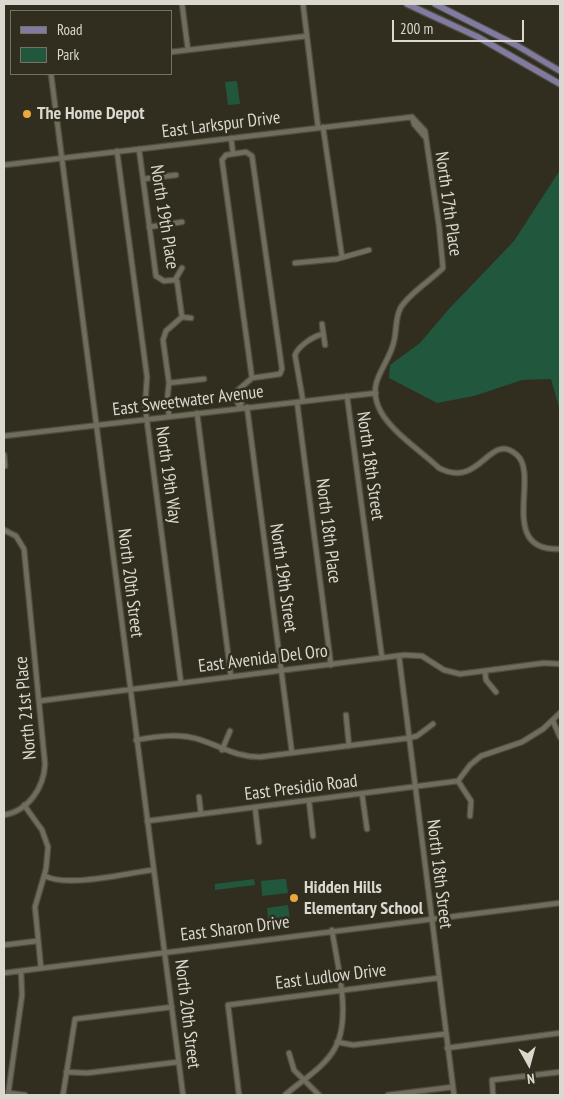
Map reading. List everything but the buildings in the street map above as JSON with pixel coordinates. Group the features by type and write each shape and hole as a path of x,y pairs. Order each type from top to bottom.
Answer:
{"main road":[{"path":"406,4 478,37 560,84"},
{"path":"435,4 516,45 560,71"}],"street":[{"path":"182,4 188,50"},
{"path":"303,4 320,127 342,256"},
{"path":"172,52 307,36"},
{"name":"North 20th Street","path":"51,75 183,1095"},
{"name":"East Larkspur Drive","path":"4,165 412,117"},
{"name":"North 17th Place","path":"412,117 414,124 425,137 439,226 443,268 401,307 397,317 394,341 378,373 376,393 381,412 390,424 439,468 448,472 459,473 473,470 489,454 498,450 508,450 517,455 523,463 523,520 527,532 531,538 543,547 560,549"},
{"path":"231,138 234,154"},
{"name":"North 19th Place","path":"139,149 156,276 164,281 175,280 182,316"},
{"name":"North 19th Way","path":"117,151 147,377 144,395 146,419 181,683"},
{"path":"240,408 236,394 252,378 274,376 282,372 252,156 246,152 223,156 222,160 252,378"},
{"path":"143,179 176,175"},
{"path":"149,227 182,222"},
{"path":"295,263 369,250"},
{"path":"175,280 182,268"},
{"path":"169,416 167,401 169,383 163,340 166,331 182,316 191,318"},
{"path":"322,324 325,345"},
{"name":"North 18th Place","path":"323,334 317,335 297,350 295,355 332,664"},
{"path":"169,383 204,379"},
{"name":"East Sweetwater Avenue","path":"4,436 376,393"},
{"name":"North 18th Street","path":"347,396 382,658"},
{"name":"North 19th Street","path":"247,408 292,753"},
{"path":"196,413 231,677"},
{"path":"4,455 5,466"},
{"name":"North 21st Place","path":"4,530 16,536 24,549 45,772 40,787 24,805"},
{"name":"North 18th Street","path":"399,656 454,1095"},
{"name":"East Avenida Del Oro","path":"39,701 399,656 422,656 452,673 485,671 544,663 560,664"},
{"path":"485,671 486,680 496,692"},
{"path":"470,816 471,801 458,781 470,765 480,756 522,742 553,721 560,713"},
{"path":"346,716 349,746"},
{"path":"553,721 560,737"},
{"path":"136,740 182,736 202,740 222,750 247,756 292,753 409,738 417,736 433,724"},
{"path":"222,750 230,731"},
{"name":"East Presidio Road","path":"147,821 458,781"},
{"path":"362,794 367,829"},
{"path":"199,797 201,814"},
{"path":"308,801 313,836"},
{"path":"4,815 15,812 24,805 46,838 48,856 44,876 35,902 41,968"},
{"path":"255,807 259,842"},
{"path":"44,876 58,880 72,880 153,870"},
{"name":"East Sharon Drive","path":"4,973 332,930 560,903"},
{"path":"285,1095 324,1062 337,1042 343,1020 332,930"},
{"path":"4,945 38,941"},
{"path":"21,971 22,995 8,1094 25,1095"},
{"name":"East Ludlow Drive","path":"239,1095 228,1005 340,989 438,978"},
{"path":"63,1095 75,1019 172,1007"},
{"path":"337,1042 353,1045 445,1034"},
{"path":"447,1048 560,1034"},
{"path":"289,1053 294,1070 319,1095"},
{"path":"66,1072 87,1074 178,1062"},
{"path":"493,1095 492,1080 560,1072"},
{"path":"388,1095 453,1087"}],"green space":[{"path":"237,81 240,104 228,105 225,82"},
{"path":"560,170 560,411 551,379 522,380 474,396 437,403 389,378 390,365 420,343 448,310 514,241"},
{"path":"254,879 255,885 215,890 215,884"},
{"path":"286,879 288,893 262,896 261,881"},
{"path":"288,905 291,926 269,929 267,908"}],"place":[{"name":"The Home Depot","path":"27,114"},
{"name":"Hidden Hills Elementary School","path":"294,898"}]}
